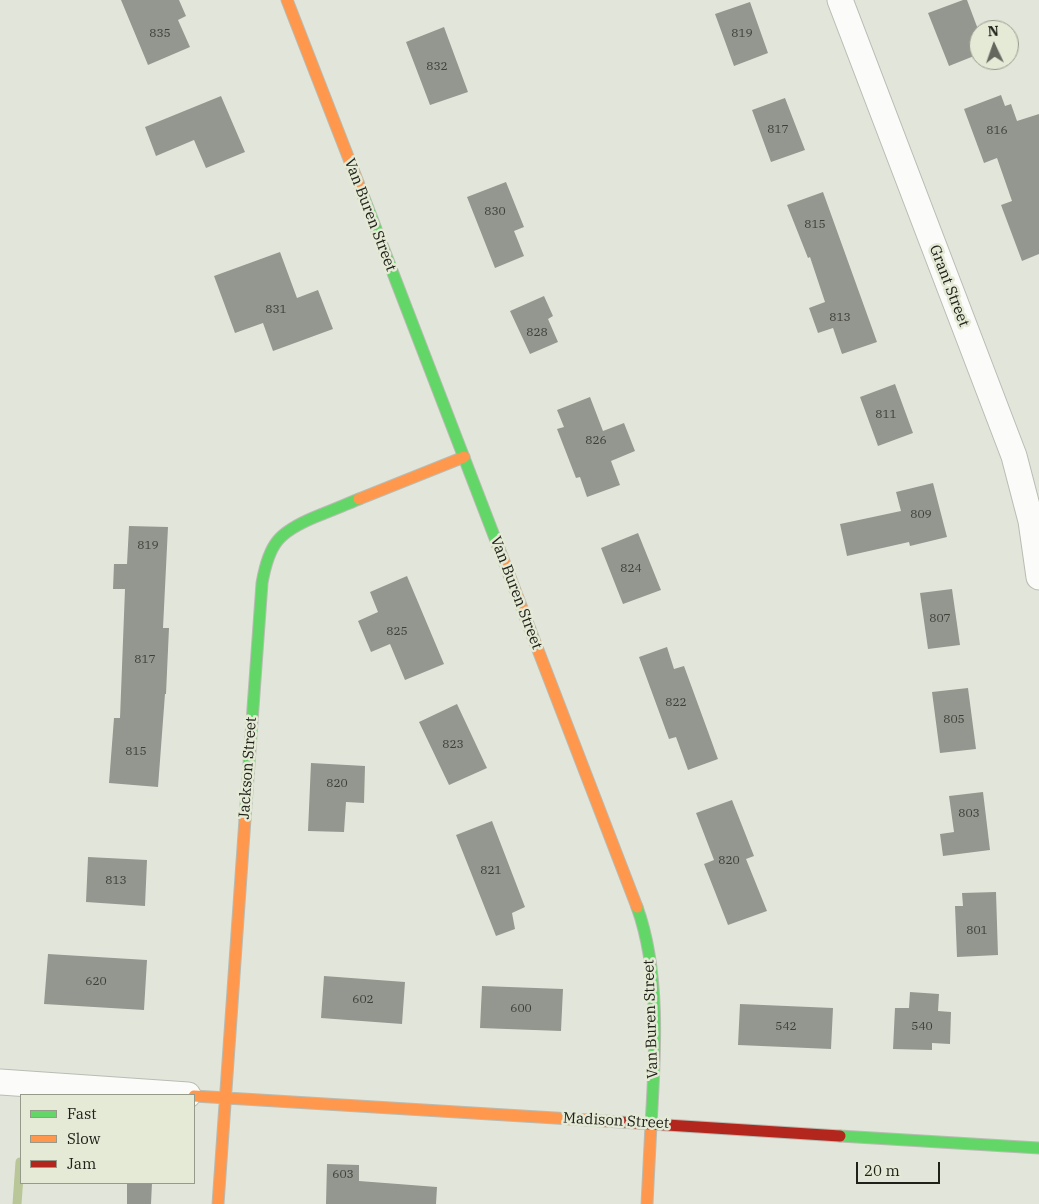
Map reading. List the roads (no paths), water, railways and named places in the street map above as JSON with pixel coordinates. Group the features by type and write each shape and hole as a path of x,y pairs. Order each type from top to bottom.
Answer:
{"street":[{"name":"Van Buren Street","path":"287,0 621,862 639,913 650,956 655,1049 647,1204"},
{"name":"Grant Street","path":"840,0 1014,456 1031,521 1039,577"},
{"name":"Jackson Street","path":"218,1204 224,1098 262,583 266,560 273,545 284,532 294,526 464,457"},
{"path":"0,1082 174,1094"},
{"name":"Madison Street","path":"195,1096 1039,1148"}],"waterway":[{"path":"17,1204 20,1162"}]}
